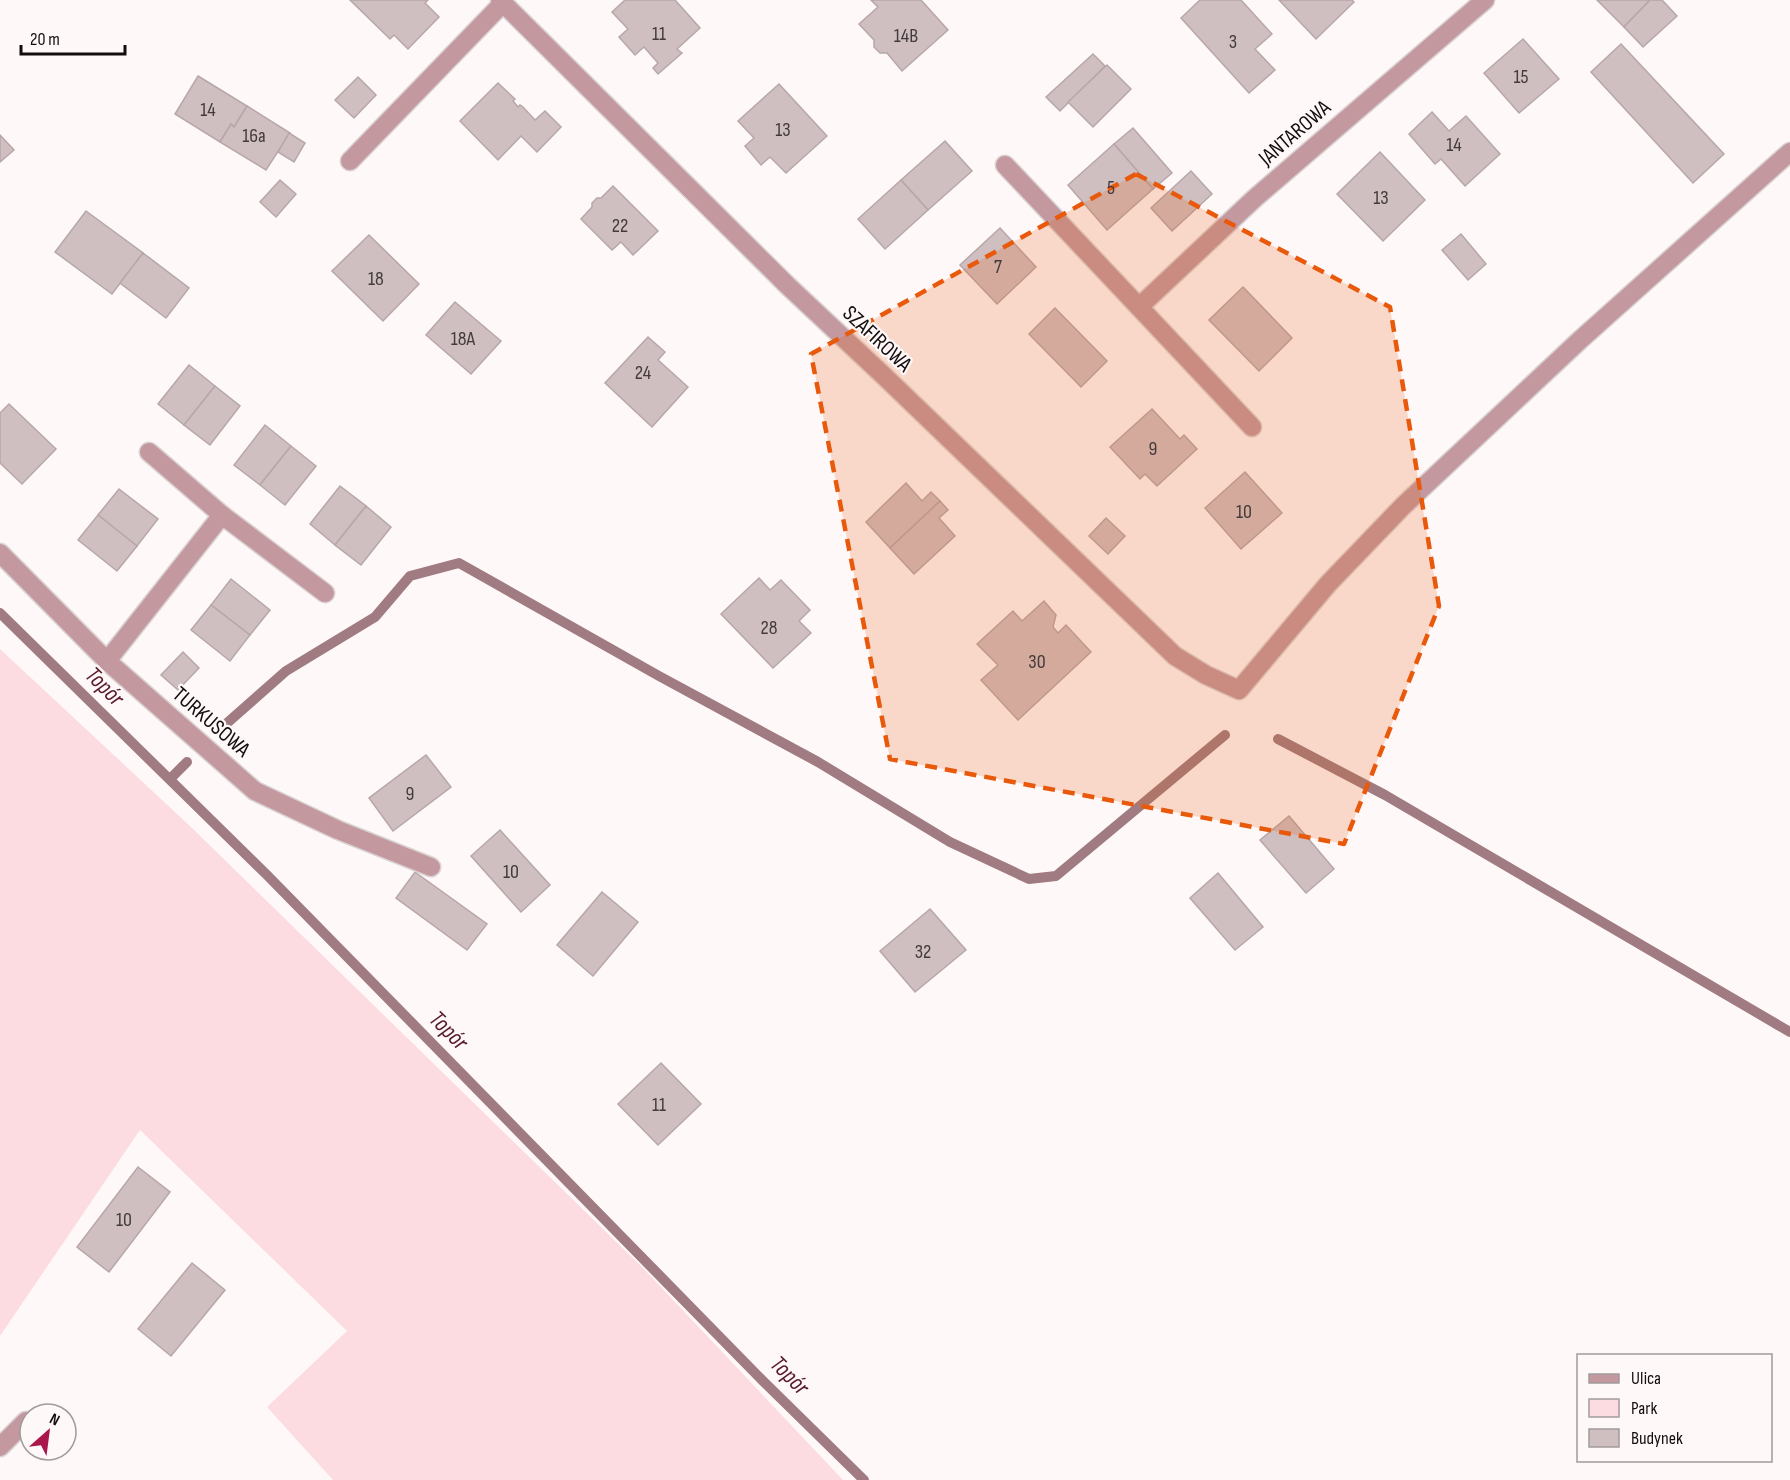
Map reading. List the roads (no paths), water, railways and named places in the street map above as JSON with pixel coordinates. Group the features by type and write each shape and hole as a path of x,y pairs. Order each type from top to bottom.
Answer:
{"street":[{"name":"JANTAROWA","path":"1139,307 1254,198 1485,0"},
{"path":"350,161 502,1"},
{"name":"SZAFIROWA","path":"502,1 787,285 1175,656 1206,675 1239,690 1328,584 1403,506 1580,340 1790,152"},
{"path":"1005,165 1252,427"},
{"path":"149,452 222,515 325,593"},
{"path":"107,661 222,515"},
{"name":"TURKUSOWA","path":"0,553 107,661 255,791 338,830 431,867"},
{"path":"0,1447 18,1430"}],"waterway":[{"path":"218,731 286,671 375,617 410,576 459,563 659,676 818,762 950,842 1029,879 1056,876 1225,735"},
{"name":"Topór","path":"0,613 267,875 763,1381 864,1480"},
{"path":"1278,739 1385,795 1790,1032"},
{"path":"170,779 187,762"}]}
